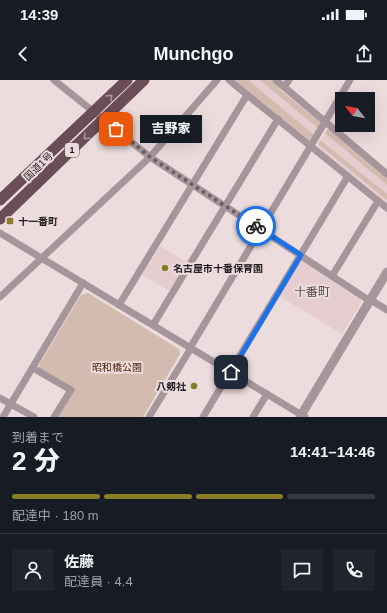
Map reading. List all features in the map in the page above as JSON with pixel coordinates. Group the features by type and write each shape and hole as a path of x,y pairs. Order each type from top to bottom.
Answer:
{"highway":[{"name":"国道1号","path":"0,200 95,112 127,80"},
{"name":"国道1号","path":"0,219 144,80"}],"street":[{"path":"54,80 150,157 332,276 387,310"},
{"path":"0,297 150,157 217,80"},
{"path":"228,80 387,208"},
{"path":"276,80 387,174"},
{"path":"284,87 289,80"},
{"path":"149,417 350,80"},
{"path":"119,305 247,95"},
{"path":"153,325 278,119"},
{"path":"203,417 348,176"},
{"path":"332,276 378,201"},
{"path":"0,233 302,416 387,272"},
{"path":"3,417 83,283"},
{"path":"33,368 71,390 54,417"},
{"path":"253,417 267,394"},
{"path":"0,398 34,417"}],"shaded area":[{"path":"235,80 272,80 321,120 321,125 309,140"},
{"path":"328,129 387,177 387,203 318,147"},
{"name":"名古屋市十番保育園","path":"160,246 187,262 170,291 142,275"},
{"path":"303,261 361,300 361,303 342,334 279,296 299,262"}],"green space":[{"path":"235,80 248,80 314,135 309,140"},
{"path":"260,80 272,80 280,86 279,89 321,123 319,129"},
{"path":"328,129 387,177 387,185 325,133"},
{"path":"320,140 387,194 387,200 318,144"},
{"name":"昭和橋公園","path":"88,293 179,349 180,354 143,417 58,417 74,389 39,368 39,365 81,295"}],"way so far":[{"path":"116,129 150,157 256,226"}],"place":[{"name":"吉野家","path":"116,129"},
{"name":"十一番町","path":"10,221"},
{"name":"名古屋市十番保育園","path":"165,268"},
{"name":"八剱社","path":"194,386"}],"district":[{"name":"十番町","path":"312,292"}],"route":[{"path":"231,372 301,255 256,226"}]}
